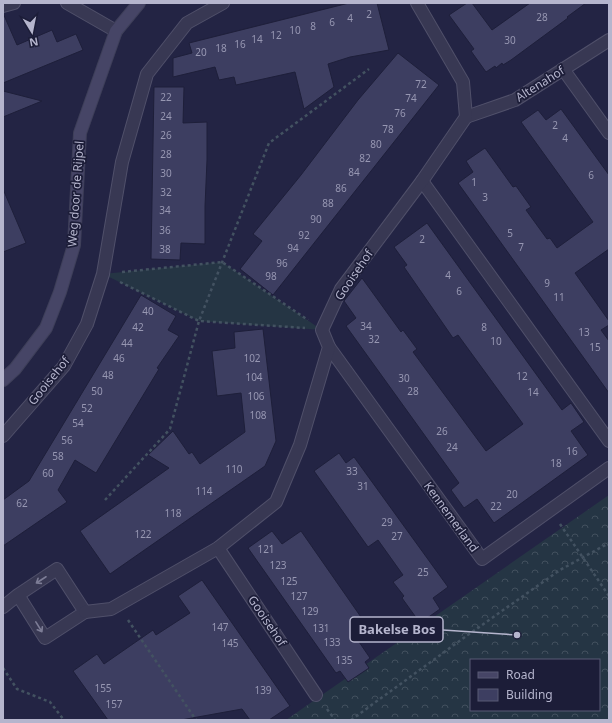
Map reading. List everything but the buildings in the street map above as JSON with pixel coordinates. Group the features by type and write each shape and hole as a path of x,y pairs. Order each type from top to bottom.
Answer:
{"street":[{"path":"3,6 14,3"},
{"path":"67,3 116,31"},
{"name":"Weg door de Rijpel","path":"3,380 15,369 46,328 60,292 74,245 80,133 116,31 139,3"},
{"name":"Gooisehof","path":"3,436 64,366 87,324 103,274 122,162 147,74 187,23 223,3"},
{"path":"417,3 463,82 466,117"},
{"name":"Altenahof","path":"466,117 515,100 609,40"},
{"path":"563,69 609,133"},
{"name":"Gooisehof","path":"322,330 341,289 422,181 466,117"},
{"path":"422,181 609,441"},
{"path":"18,595 46,638 85,612 111,609 218,548 276,502 300,445 329,347 322,330"},
{"name":"Kennemerland","path":"329,347 482,559 609,468"},
{"name":"Gooisehof","path":"218,548 316,695"},
{"path":"3,607 57,569 85,612"}],"path":[{"path":"105,500 170,429 199,322 269,142 369,69"},
{"path":"103,274 222,262 322,330"},
{"path":"103,274 199,322 322,330"},
{"path":"551,510 609,596"},
{"path":"351,720 560,570 609,543"},
{"path":"118,605 196,720"},
{"path":"3,668 17,689 50,702 64,720"}],"green space":[{"path":"222,262 322,330 199,321 103,274"},
{"path":"609,495 609,720 286,720"}],"place":[{"name":"Bakelse Bos","path":"517,635"}]}
